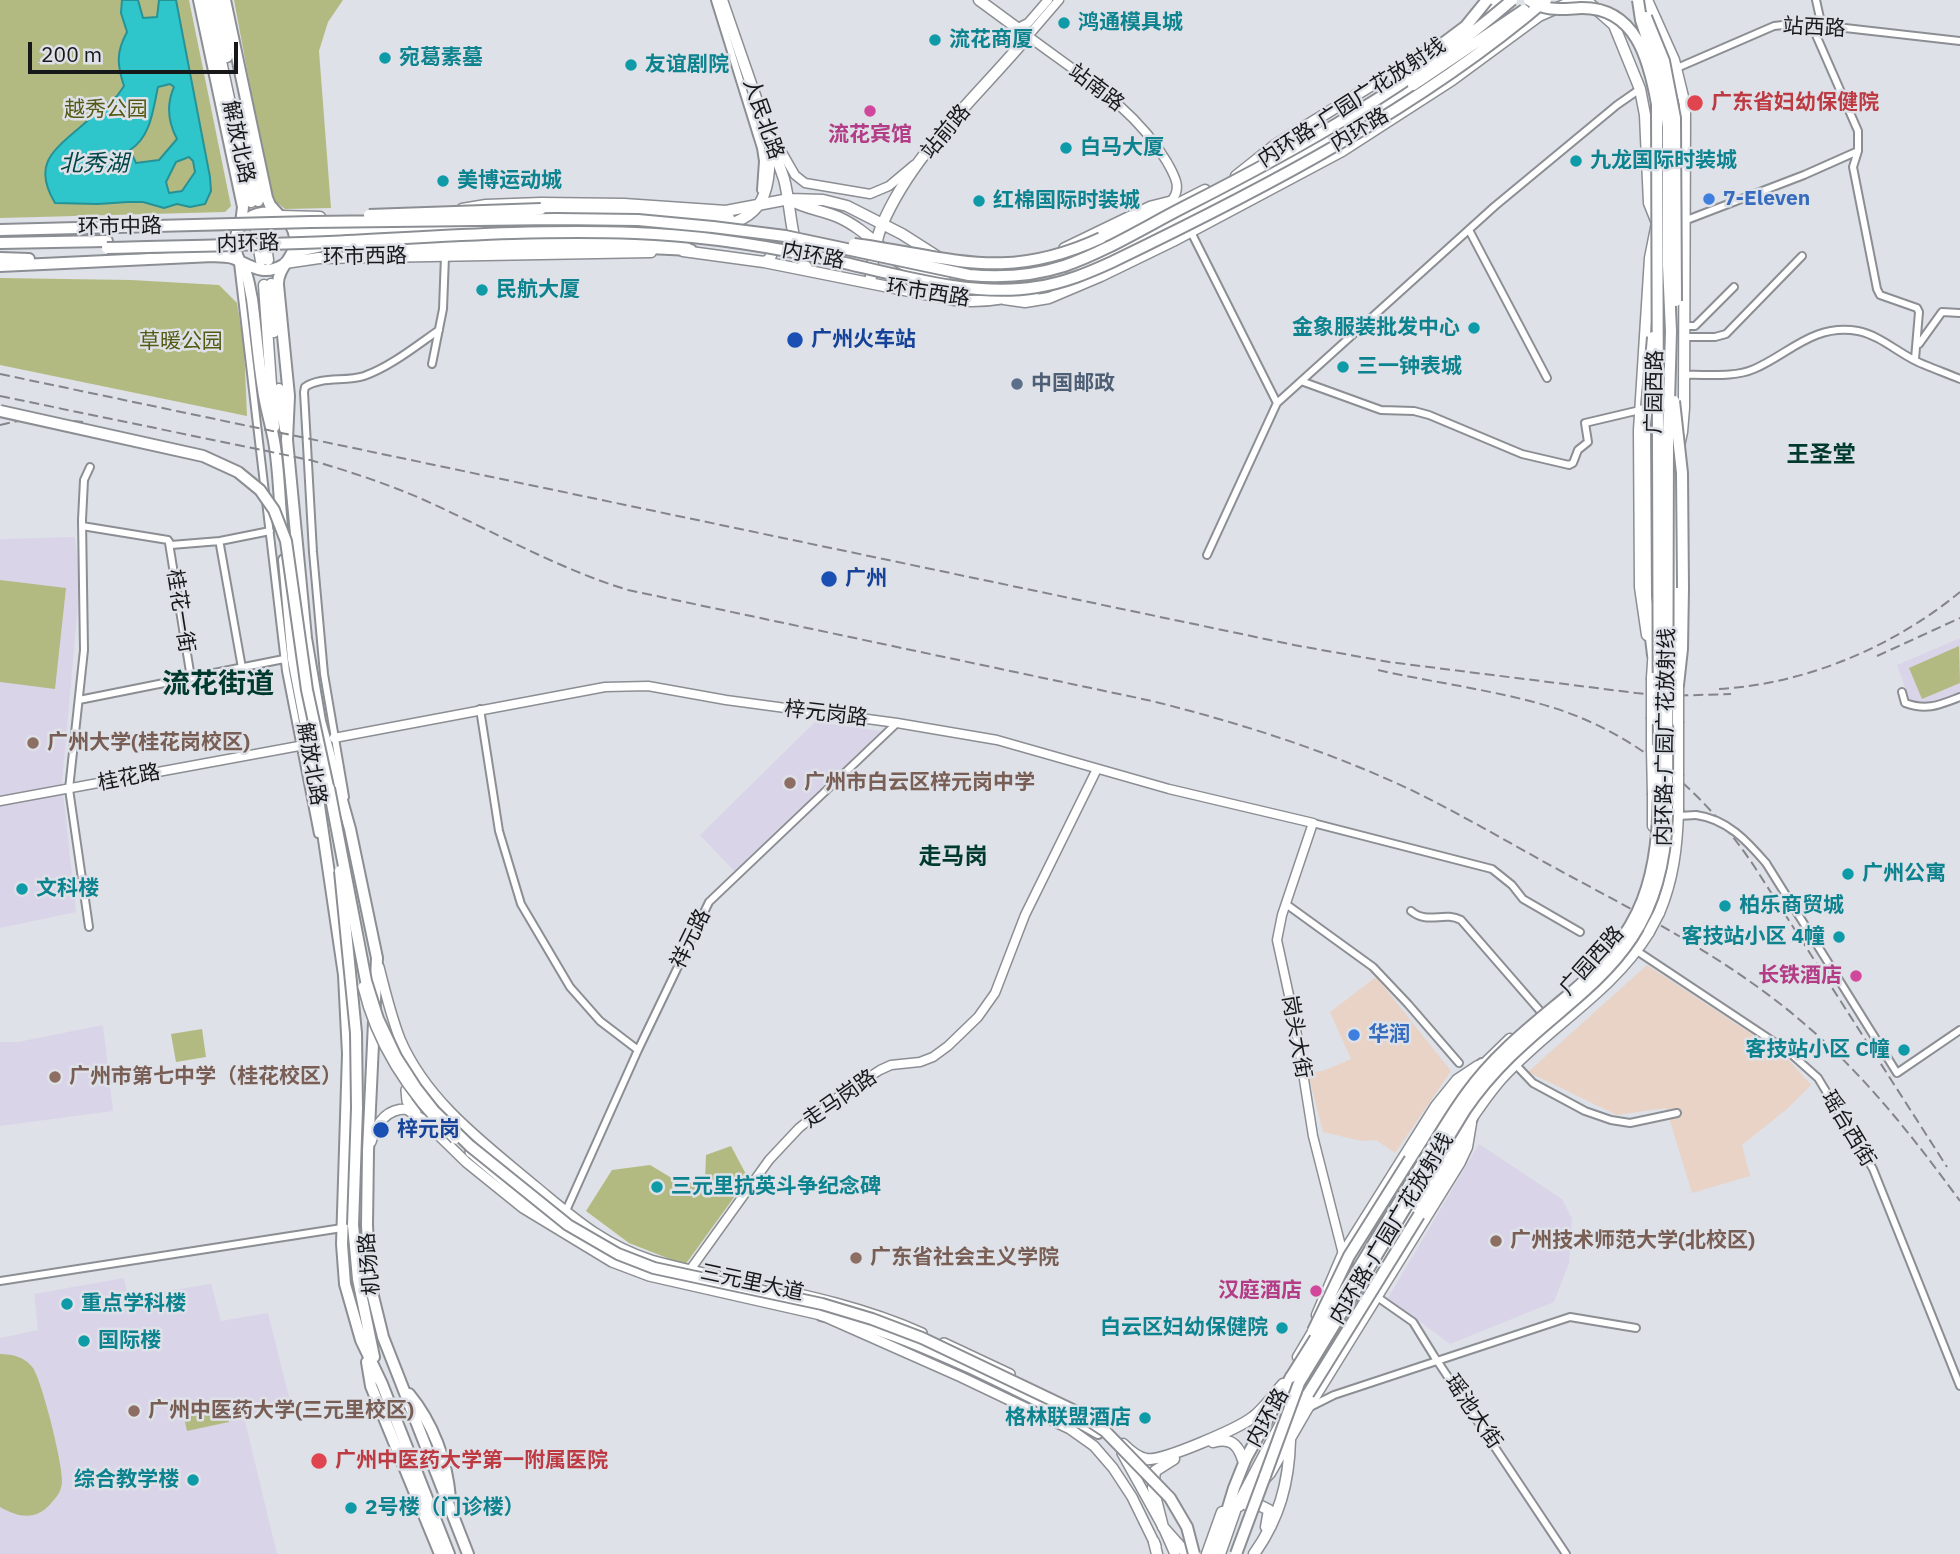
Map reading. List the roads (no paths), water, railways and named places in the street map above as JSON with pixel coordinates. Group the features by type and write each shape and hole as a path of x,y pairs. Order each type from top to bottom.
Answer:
{"highway":[{"path":"199,0 243,207 235,239 238,261 263,271 276,269 285,263 294,250 294,232 288,222 268,203 225,0"},
{"name":"内环路-广园广花放射线","path":"1202,195 1371,94 1417,63 1466,26 1487,0"},
{"name":"内环路","path":"0,228 611,219 785,236 954,272 985,276 1022,275 1051,270 1081,259 1284,155 1359,110 1454,46 1512,0"},
{"path":"1155,232 1239,180 1353,123 1467,50 1533,0"},
{"name":"内环路-广园广花放射线","path":"1287,1381 1470,1089 1499,1055 1605,960 1627,931 1648,886 1657,850 1658,118 1654,90 1642,51 1633,33 1622,20 1609,12 1592,9 1546,9 1533,0"},
{"name":"内环路","path":"0,250 420,233 664,234 779,249 968,288 1005,290 1052,285 1122,257 1365,129 1478,54 1546,0"},
{"name":"内环路-广园广花放射线","path":"1265,1476 1298,1383 1465,1110 1507,1059 1607,971 1633,937 1654,897 1665,855 1668,437 1671,331 1677,252 1673,102 1664,61 1644,1"},
{"path":"311,222 418,212 541,209 617,210 729,218"},
{"path":"785,236 996,265 1050,258 1101,238 1153,211"},
{"path":"240,225 259,212 280,216"},
{"name":"环市中路","path":"0,228 240,225"},
{"path":"0,243 107,244 420,233"},
{"path":"327,237 402,248 606,246 691,250"},
{"name":"环市中路","path":"0,266 213,256 238,261"},
{"path":"0,258 128,258"},
{"name":"解放北路","path":"238,261 249,283 263,392 275,443 291,642 312,758 343,969 348,1024 348,1085"},
{"name":"解放北路","path":"285,263 278,276 278,285 289,396 287,440 307,647 320,721 345,811 377,958"},
{"path":"1653,655 1647,621 1646,424 1658,268"},
{"path":"1671,370 1682,473 1682,649 1678,685"},
{"path":"0,411 203,456 230,467 260,490 274,510 286,541 307,690 366,981 378,1019 396,1057 434,1111 470,1146 568,1225 618,1254 667,1271 838,1308 922,1338 1075,1411 1105,1431 1170,1497 1183,1518 1194,1554"},
{"path":"329,788 348,938 356,1033 357,1108 348,1226 361,1299 382,1384"},
{"path":"343,969 350,974 365,971 377,958"},
{"name":"机场路","path":"377,958 368,1151 367,1233 370,1284 379,1327 403,1387 423,1412 431,1428 449,1481 451,1511 468,1554"},
{"path":"1287,1381 1349,1256 1450,1098 1482,1064"},
{"path":"348,1085 353,1079 362,1078 370,1087"},
{"name":"机场路","path":"348,1085 348,1226 345,1284 353,1318 382,1384 415,1480"},
{"path":"1237,1554 1265,1476 1308,1394 1452,1163 1472,1118"},
{"path":"821,1315 857,1323 910,1341 1067,1415 1110,1441 1148,1474"},
{"path":"366,1352 372,1386 447,1552"},
{"name":"内环路","path":"1214,1554 1245,1459 1287,1381"}],"main road":[{"name":"解放北路","path":"208,0 254,202 216,0"},
{"name":"人民北路","path":"722,0 736,52 763,120 789,199 795,242 808,270"},
{"name":"站南路","path":"979,0 1028,36"},
{"path":"1239,180 1275,145 1444,40 1500,0"},
{"name":"环市西路","path":"294,232 327,237 389,230 420,233 438,229 606,226 696,232 733,223 749,215 758,206 789,199 823,200 836,202 902,234 949,264 997,271 1028,269 1082,253 1239,180 1452,52 1518,0"},
{"name":"环市西路","path":"285,263 304,259 363,257 691,250 966,302 1004,299 1032,292 1079,271 1264,178 1336,138 1444,68 1533,0"},
{"path":"1602,0 1640,89 1646,127 1649,203 1657,223 1649,270 1640,410 1641,603 1653,655"},
{"path":"1644,1 1677,68 1685,121 1684,375 1682,432 1673,473"},
{"path":"789,199 808,209 841,218 911,269 937,279 1003,285 1032,292 1080,286 1342,150 1452,80 1539,16 1571,2 1588,2 1614,24"},
{"name":"站前路","path":"870,283 882,224 905,184 928,153 1028,36"},
{"path":"1444,40 1452,52"},
{"path":"1444,68 1452,80"},
{"path":"1377,83 1384,94"},
{"path":"696,232 758,206 768,189 770,141"},
{"path":"1014,271 1151,206 1202,195"},
{"path":"1153,211 1171,201"},
{"path":"438,217 473,206 486,205 578,203 717,211 758,206"},
{"path":"280,216 583,214 708,220 729,218"},
{"path":"389,217 389,230"},
{"path":"405,230 406,217"},
{"path":"420,233 422,217"},
{"path":"438,217 438,229"},
{"name":"广园西路","path":"1107,1429 1138,1456 1146,1459 1160,1458 1248,1420 1262,1409 1287,1381 1300,1353 1482,1064 1589,970 1627,923 1638,903 1651,851 1653,795 1657,223"},
{"path":"259,225 265,260"},
{"path":"696,232 762,242 768,245 772,253 769,260 764,262"},
{"path":"327,237 318,241 317,247 320,253 337,258"},
{"path":"285,263 303,250 317,247 390,244 622,240 666,242 691,250"},
{"name":"广园西路","path":"1220,1554 1236,1508 1269,1445 1363,1287 1472,1118 1491,1090 1516,1064 1605,987 1637,951 1659,913 1668,889 1674,861 1678,813 1671,243 1684,243"},
{"path":"363,257 390,244"},
{"path":"906,291 911,269"},
{"path":"1028,269 1032,292"},
{"path":"906,291 937,279"},
{"path":"924,295 956,282"},
{"name":"解放北路","path":"275,443 267,285 287,440"},
{"path":"1643,384 1654,417"},
{"path":"312,758 331,818 366,998 375,1025 405,1081 426,1109 455,1139 561,1230"},
{"name":"三元里大道","path":"377,958 400,1038 431,1090 460,1122 582,1226 622,1249 690,1270 827,1300 885,1317 971,1355 1090,1415 1107,1429 1163,1527 1175,1554"},
{"path":"1589,970 1601,974 1605,987"},
{"path":"1313,1332 1322,1299 1343,1254 1440,1100 1457,1080 1482,1064"},
{"path":"422,1119 407,1101 406,1090 419,1082 431,1090"},
{"path":"368,1151 374,1132 386,1115 406,1109 422,1119"},
{"path":"1236,1508 1265,1480 1460,1162 1469,1138 1472,1118"},
{"name":"三元里大道","path":"422,1119 488,1180 523,1208 591,1251 638,1273 821,1315 974,1383 1084,1438 1103,1455 1123,1482 1154,1542"},
{"path":"1352,1241 1381,1222"},
{"path":"1345,1347 1353,1304"},
{"path":"1187,1554 1163,1527 1153,1481 1158,1467 1222,1440 1235,1444 1245,1459 1207,1554"},
{"path":"1254,1554 1270,1531 1281,1503 1289,1472 1290,1440"},
{"path":"1236,1508 1255,1505 1269,1510 1265,1529 1247,1554"},
{"path":"1154,1542 1157,1554"}],"street":[{"path":"715,0 736,52 763,160 758,206"},
{"path":"1016,29 1028,23 1048,0"},
{"name":"站前路","path":"1028,36 1059,0"},
{"path":"1816,0 1822,27 1816,35 1858,131 1858,151 1853,167 1877,289 1880,295 1917,308 1918,345 1915,359"},
{"name":"站西路","path":"1677,68 1774,26 1801,23 1960,41"},
{"name":"站南路","path":"1028,36 1128,111 1144,129 1175,177 1177,191 1171,201"},
{"path":"1208,555 1277,402 1469,230 1560,152 1640,89"},
{"path":"763,120 795,175 811,185 870,194 889,186 928,153"},
{"path":"1684,221 1804,175 1858,151"},
{"path":"1190,230 1277,402"},
{"path":"1469,230 1547,378"},
{"path":"432,364 445,290 445,256"},
{"path":"1684,331 1715,337 1726,334 1802,256"},
{"path":"238,261 284,659 299,746 335,910"},
{"path":"1684,331 1695,326 1734,287"},
{"path":"1918,345 1942,312 1960,313"},
{"path":"345,811 345,792 334,738 319,628 304,392 309,384 315,382 358,377 374,372 439,330"},
{"path":"1684,375 1743,373 1755,369 1808,338 1843,330 1858,331 1878,338 1923,365 1960,379"},
{"path":"1301,381 1381,410 1414,411 1429,415 1522,454 1569,465 1573,463 1578,450 1588,442 1584,423 1640,410"},
{"path":"89,927 69,789 84,650 82,526 84,480 90,467"},
{"path":"82,526 168,541 171,545 270,531"},
{"name":"桂花一街","path":"169,543 191,678"},
{"path":"220,545 242,668"},
{"path":"79,700 284,659"},
{"name":"梓元岗路","path":"334,738 605,687 636,685 1014,743 1097,769 1313,823"},
{"path":"1902,692 1905,703 1920,708 1960,697"},
{"path":"480,709 499,831 521,904 570,987 600,1021 638,1050"},
{"name":"祥元路","path":"565,1213 638,1050 709,902 897,723"},
{"name":"桂花路","path":"0,801 299,746"},
{"name":"走马岗路","path":"690,1270 769,1160 799,1128 880,1070 891,1065 920,1062 933,1057 978,1017 995,993 1022,922 1097,769"},
{"path":"1678,813 1710,817 1732,829 1766,863 1897,1073 1960,1030"},
{"path":"1313,823 1492,869 1512,885 1523,899 1580,932"},
{"name":"岗头大街","path":"1313,823 1278,931 1279,953 1295,1023 1314,1136 1343,1254"},
{"path":"1286,904 1373,967 1409,1004 1458,1063"},
{"path":"1411,911 1419,918 1456,917 1461,920 1541,1012"},
{"name":"瑶台西街","path":"1637,951 1789,1052 1818,1078 1873,1169 1960,1386"},
{"path":"1516,1064 1533,1083 1585,1111 1611,1120 1630,1123 1677,1113"},
{"path":"0,1281 348,1226"},
{"name":"瑶池大街","path":"1363,1287 1413,1322 1566,1554"},
{"path":"1307,1409 1334,1395 1570,1317 1636,1328"},
{"path":"1300,1353 1304,1359 1316,1364"}],"water":[{"name":"北秀湖","path":"122,0 138,0 143,18 157,17 159,0 176,0 210,177 211,191 205,204 190,207 177,204 164,208 143,202 55,203 49,190 45,169 53,153 117,96 124,86 119,59 127,32 121,13","holes":["170,84 174,87 169,113 177,139 159,160 136,163 130,150 143,138 147,130 158,87","189,157 193,161 195,172 182,191 169,193 166,182 176,162"]}],"railway":[{"path":"0,374 1294,645 1389,662 1636,693 1666,696 1731,694"},
{"path":"0,396 338,468 422,499 549,560 628,590 1152,701 1282,738 1345,761 1448,809 1632,909 1693,944 1752,983 1807,1026 1849,1066 1907,1131 1960,1201"},
{"path":"0,425 35,417 83,422"},
{"path":"1719,689 1784,679 1847,659 1906,630 1960,592"},
{"path":"1877,656 1960,618"},
{"path":"1378,670 1508,696 1583,719 1640,750 1691,790 1754,866 1947,1167"}],"place":[{"name":"鸿通模具城","path":"1064,23"},
{"name":"流花商厦","path":"935,40"},
{"name":"宛葛素墓","path":"385,58"},
{"name":"友谊剧院","path":"631,65"},
{"name":"广东省妇幼保健院","path":"1695,103"},
{"name":"流花宾馆","path":"870,111"},
{"name":"白马大厦","path":"1066,148"},
{"name":"九龙国际时装城","path":"1576,161"},
{"name":"美博运动城","path":"443,181"},
{"name":"7-Eleven","path":"1709,199"},
{"name":"红棉国际时装城","path":"979,201"},
{"name":"民航大厦","path":"482,290"},
{"name":"金象服装批发中心","path":"1474,328"},
{"name":"广州火车站","path":"795,340"},
{"name":"三一钟表城","path":"1343,367"},
{"name":"中国邮政","path":"1017,384"},
{"name":"广州","path":"829,579"},
{"name":"广州大学(桂花岗校区)","path":"33,743"},
{"name":"广州市白云区梓元岗中学","path":"790,783"},
{"name":"广州公寓","path":"1848,874"},
{"name":"文科楼","path":"22,889"},
{"name":"柏乐商贸城","path":"1725,906"},
{"name":"客技站小区 4幢","path":"1839,937"},
{"name":"长铁酒店","path":"1856,976"},
{"name":"华润","path":"1354,1035"},
{"name":"客技站小区 C幢","path":"1904,1050"},
{"name":"广州市第七中学（桂花校区）","path":"55,1077"},
{"name":"梓元岗","path":"381,1130"},
{"name":"三元里抗英斗争纪念碑","path":"657,1187"},
{"name":"广州技术师范大学(北校区)","path":"1496,1241"},
{"name":"广东省社会主义学院","path":"856,1258"},
{"name":"汉庭酒店","path":"1316,1291"},
{"name":"重点学科楼","path":"67,1304"},
{"name":"白云区妇幼保健院","path":"1282,1328"},
{"name":"国际楼","path":"84,1341"},
{"name":"广州中医药大学(三元里校区)","path":"134,1411"},
{"name":"格林联盟酒店","path":"1145,1418"},
{"name":"广州中医药大学第一附属医院","path":"319,1461"},
{"name":"综合教学楼","path":"193,1480"},
{"name":"2号楼（门诊楼）","path":"351,1508"}],"district":[{"name":"王圣堂","path":"1821,455"},
{"name":"流花街道","path":"218,685"},
{"name":"走马岗","path":"953,857"}],"park label":[{"name":"越秀公园","path":"106,110"},
{"name":"草暖公园","path":"181,342"}]}
